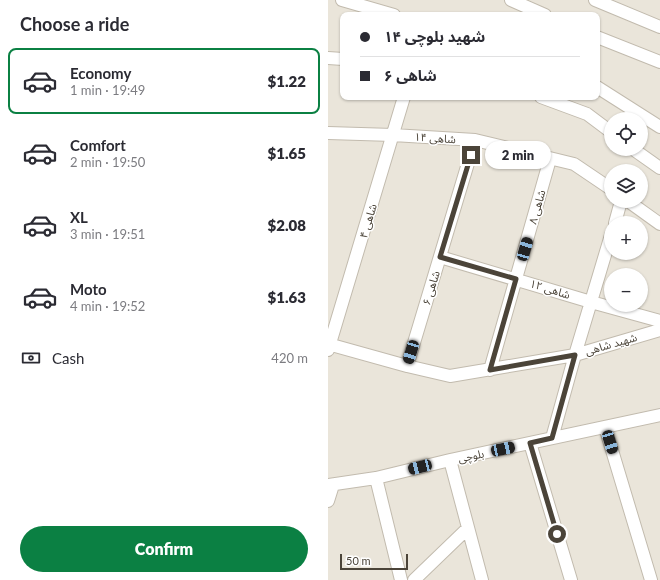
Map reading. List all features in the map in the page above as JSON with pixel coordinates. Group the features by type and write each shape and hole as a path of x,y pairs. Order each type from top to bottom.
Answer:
{"street":[{"path":"342,0 384,12"},
{"path":"511,0 538,12"},
{"path":"602,2 660,27"},
{"path":"600,38 660,62"},
{"path":"328,58 340,59"},
{"path":"600,89 660,127"},
{"name":"شاهی ۴","path":"328,346 403,100"},
{"path":"549,100 587,114 604,127"},
{"name":"شاهی ۱۴","path":"328,132 475,140 574,164 604,184"},
{"name":"شاهی ۶","path":"407,366 475,140"},
{"path":"643,156 660,168"},
{"name":"شاهی ۸","path":"490,370 550,158"},
{"path":"638,208 660,224"},
{"name":"شاهی ۱۲","path":"440,257 660,321"},
{"path":"552,438 604,258"},
{"name":"شهید شاهی","path":"328,346 450,376 575,355 660,330"},
{"name":"بلوچی","path":"331,485 376,478 450,460 660,415"},
{"path":"605,427 651,580"},
{"path":"530,443 571,580"},
{"path":"450,460 482,580"},
{"path":"376,478 401,580"},
{"path":"328,501 331,485"},
{"path":"414,580 468,528"}],"shaded area":[{"path":"328,0 660,0 660,580 328,580"}],"route":[{"path":"471,155 440,257 516,279 490,370 575,355 552,438 530,443 557,534"}]}
